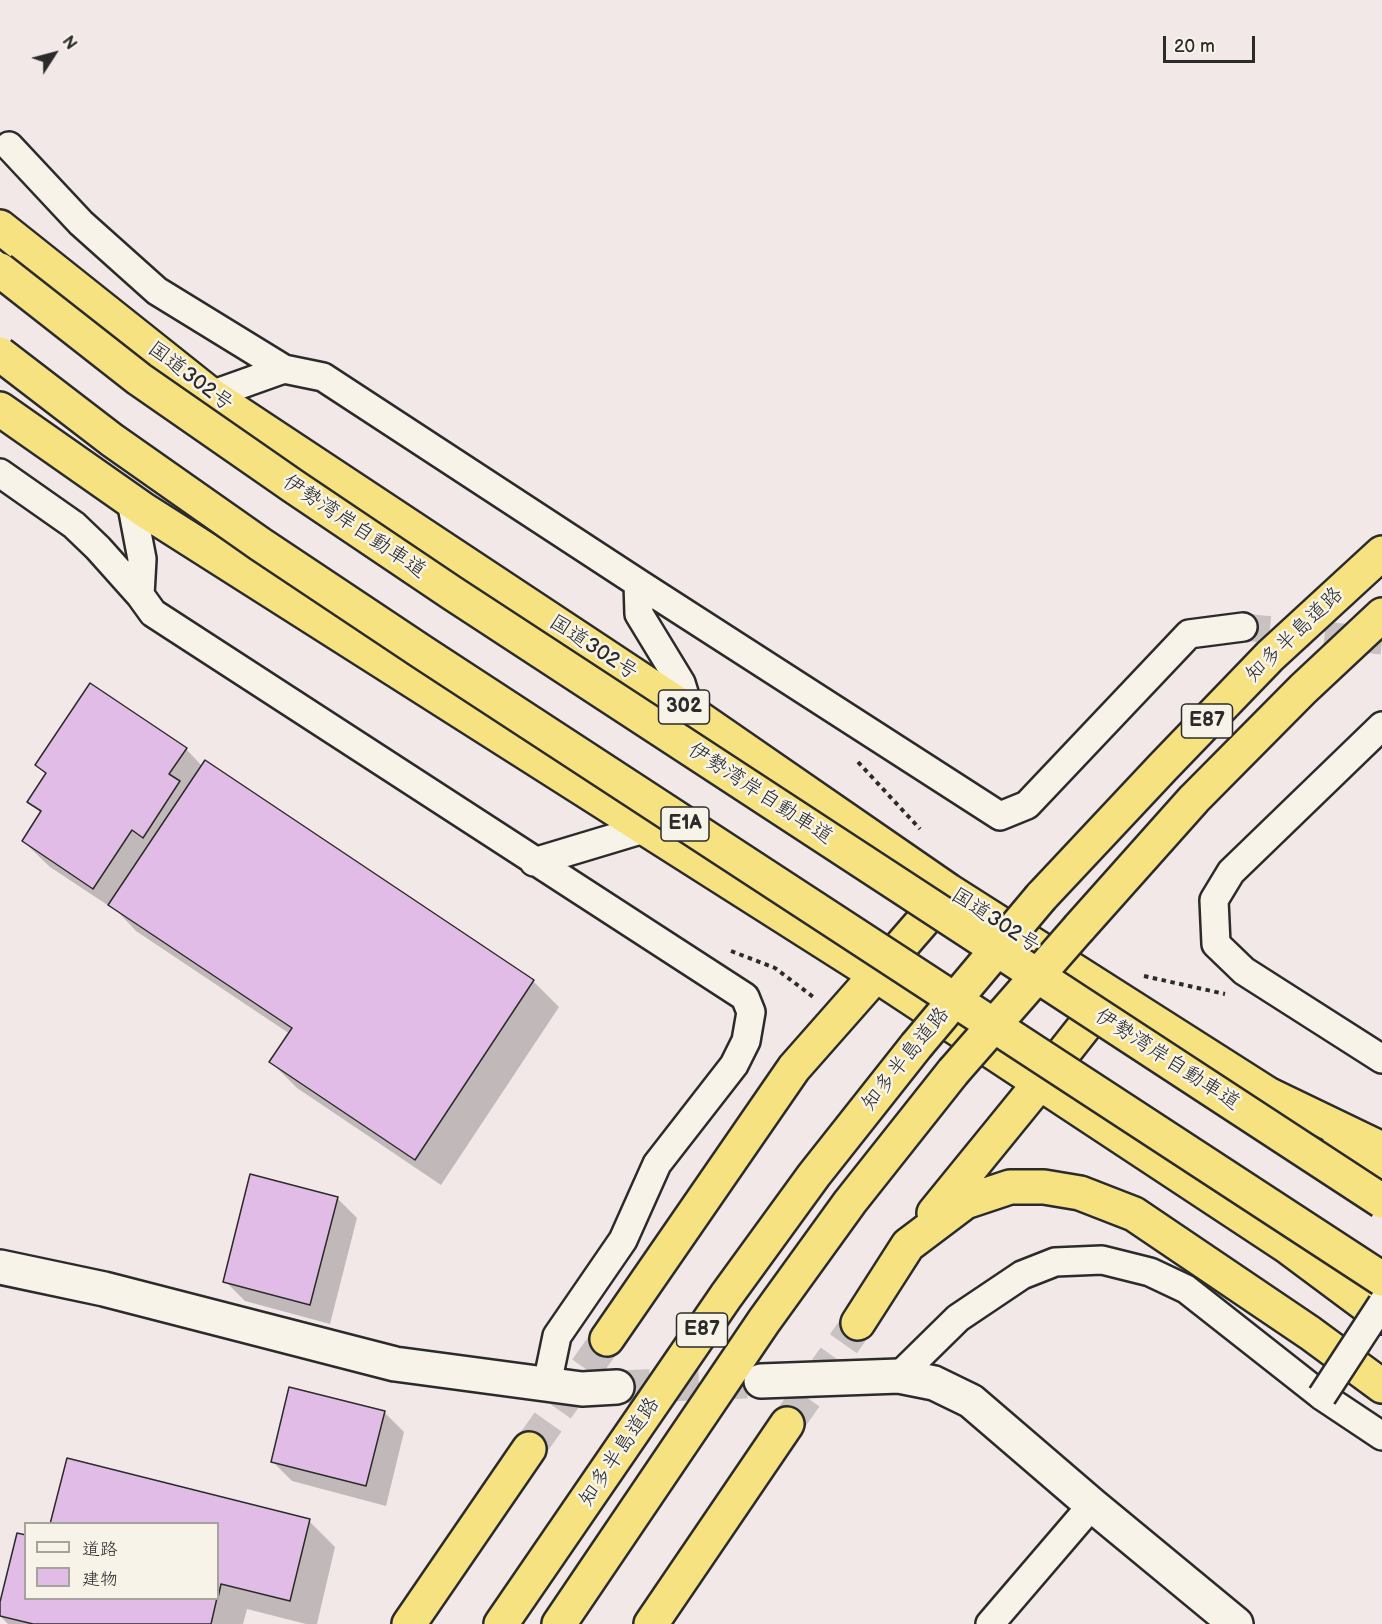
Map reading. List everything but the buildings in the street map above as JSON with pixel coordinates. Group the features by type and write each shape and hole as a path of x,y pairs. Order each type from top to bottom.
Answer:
{"highway":[{"name":"国道302号","path":"0,227 211,395 690,712 949,891 1382,1167"},
{"name":"伊勢湾岸自動車道","path":"0,270 139,379 303,493 452,593 1382,1201"},
{"name":"E1A","path":"0,354 112,440 269,550 1382,1279"},
{"path":"0,409 132,501 876,975 1288,1248 1382,1317"},
{"name":"知多半島道路","path":"501,1624 726,1296 814,1175 916,1046 1041,897 1163,767 1270,656 1382,553"},
{"name":"E87","path":"559,1624 764,1321 850,1202 953,1072 1194,800 1303,689 1382,615"},
{"path":"607,1339 794,1068 949,891"},
{"path":"858,1323 908,1245 1110,994"},
{"path":"1272,1096 1382,1149"},
{"path":"908,1245 965,1202 1010,1187 1044,1187 1080,1193 1134,1214 1310,1333 1382,1386"},
{"path":"651,1624 787,1424"},
{"path":"410,1624 529,1449"}],"street":[{"path":"9,146 81,223 157,291 284,369 323,377 1000,816 1027,805 1189,634 1243,627"},
{"path":"211,395 284,369"},
{"path":"0,473 74,525 98,548 153,613 745,997 751,1012 746,1041 734,1065 657,1164 624,1240 557,1336 547,1384"},
{"path":"132,501 142,559 140,595"},
{"path":"638,583 639,614 681,683 690,712"},
{"path":"1382,726 1231,872 1214,900 1216,944 1244,971 1382,1059"},
{"path":"534,862 647,828"},
{"path":"899,1376 958,1318 1022,1275 1055,1262 1102,1260 1150,1272 1186,1289 1322,1396 1382,1436"},
{"path":"0,1267 104,1289 395,1364 582,1389 617,1387"},
{"path":"1322,1396 1382,1304"},
{"path":"761,1381 899,1376 934,1383 971,1401 1236,1624"},
{"path":"990,1624 1092,1505"}],"tunnel":[{"path":"1243,627 1382,641"},
{"path":"787,1424 858,1323"},
{"path":"529,1449 607,1339"},
{"path":"617,1387 747,1382"}]}
